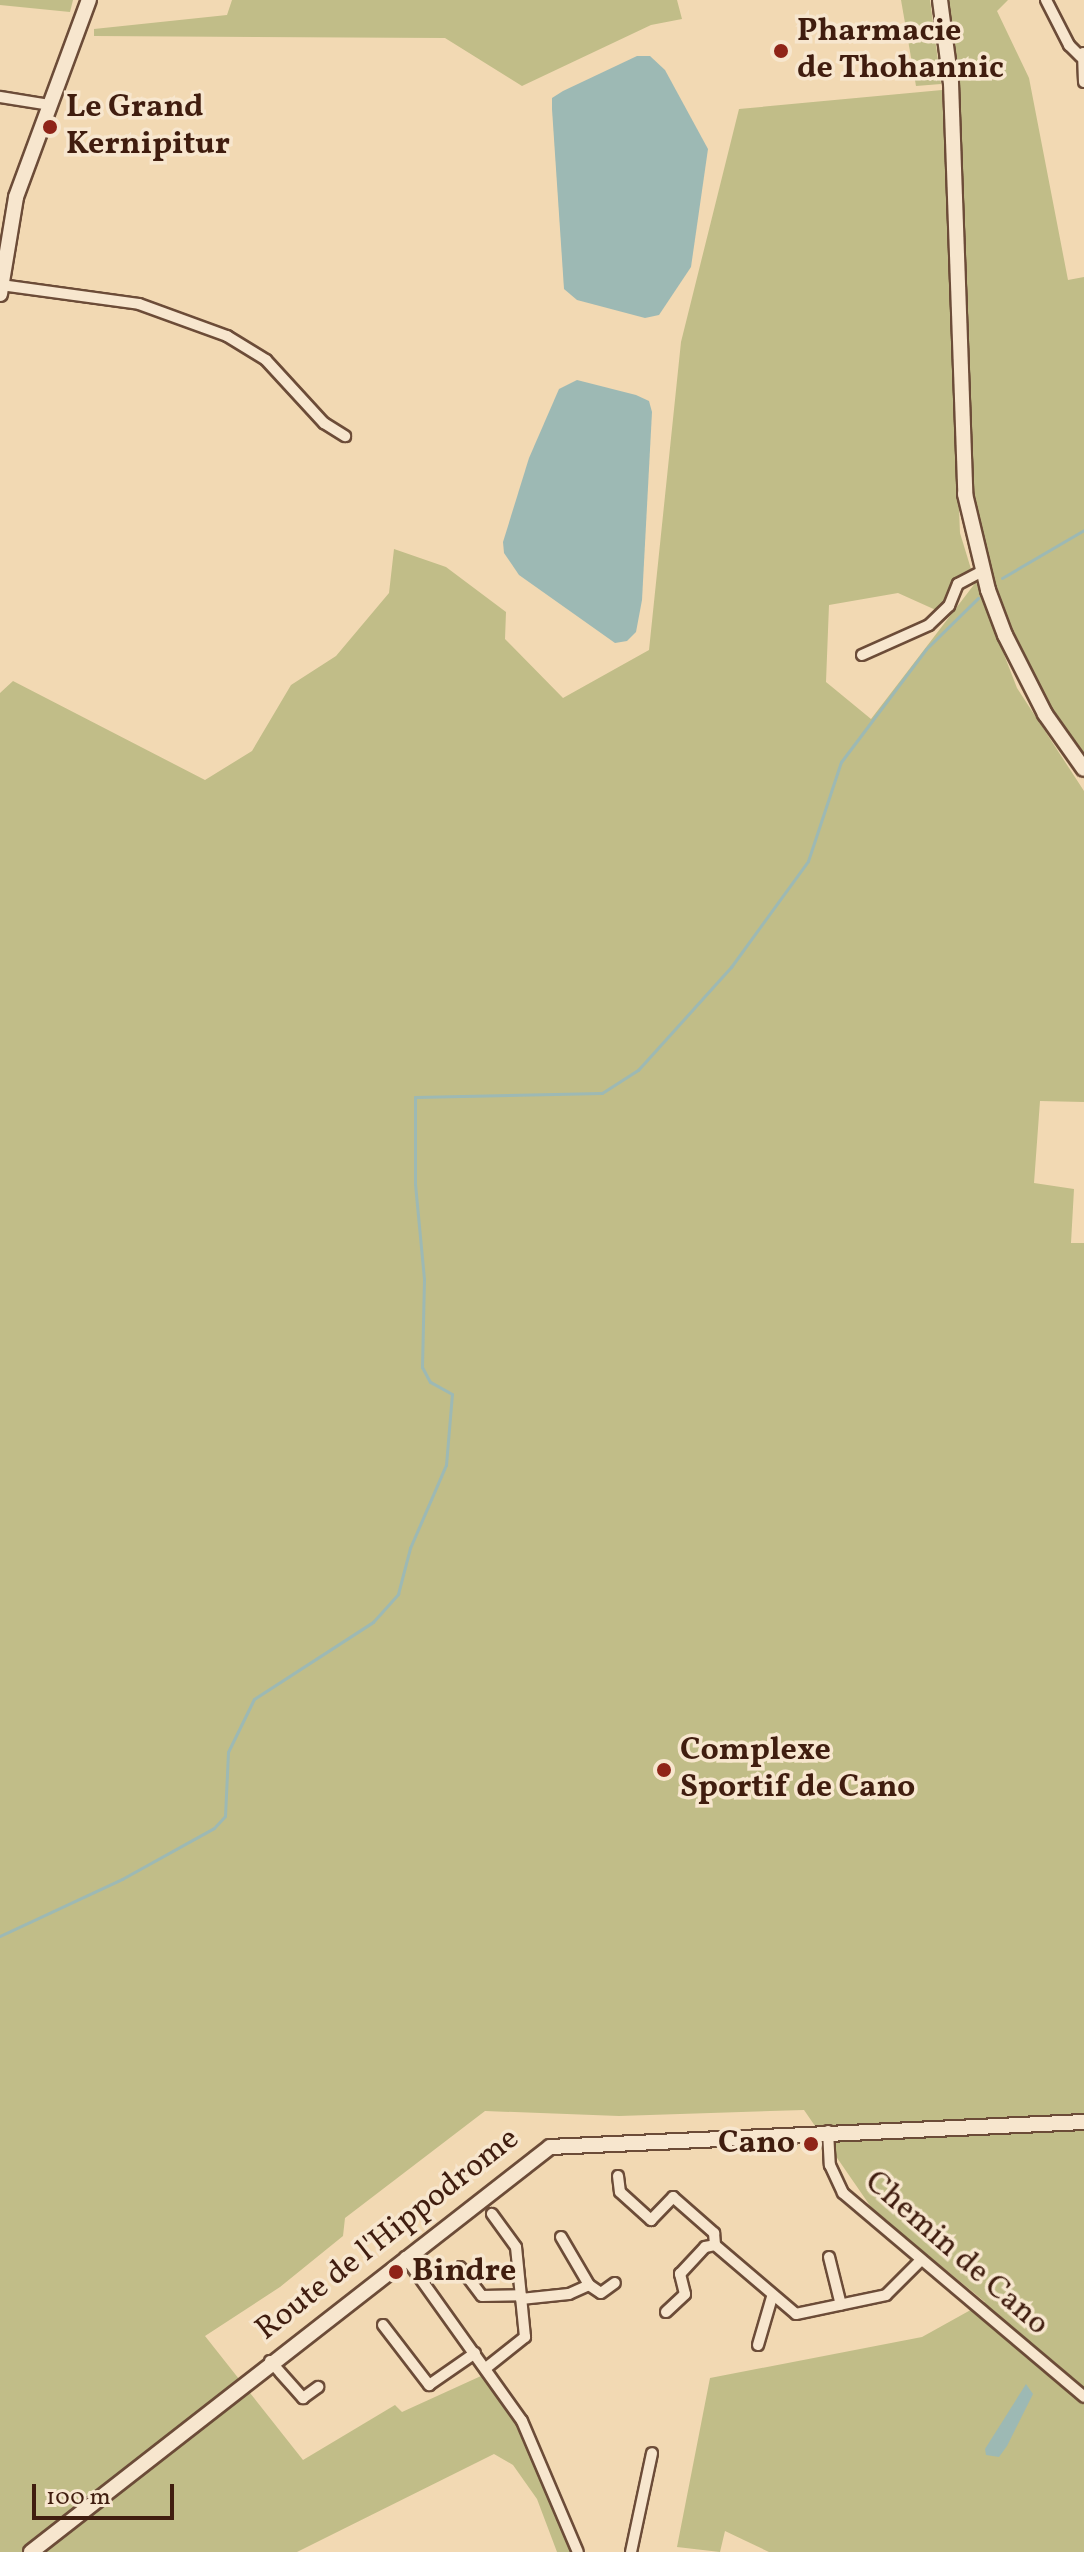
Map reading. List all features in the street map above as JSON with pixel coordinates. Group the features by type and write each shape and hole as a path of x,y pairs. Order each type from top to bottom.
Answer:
{"main road":[{"path":"1,290 16,197 89,0"},
{"path":"940,0 951,83 960,460 982,571 1021,670 1084,769"},
{"name":"Route de l'Hippodrome","path":"31,2552 270,2361 550,2147 828,2131 1084,2122"}],"street":[{"path":"1046,0 1069,45 1083,54 1084,82"},
{"path":"0,97 50,105"},
{"path":"1,290 139,304 216,331 266,360 324,423 345,436"},
{"path":"862,655 929,625 949,606 958,584 982,571"},
{"name":"Chemin de Cano","path":"828,2131 830,2165 843,2193 1084,2397"},
{"path":"618,2176 620,2192 651,2220 673,2197 714,2233 715,2245 772,2297 796,2314 886,2295 921,2260"},
{"path":"486,2368 525,2337 516,2247 492,2214"},
{"path":"561,2237 589,2285 601,2293 615,2283"},
{"path":"666,2312 685,2294 680,2274 705,2247 715,2245"},
{"path":"405,2257 522,2421 578,2552"},
{"path":"829,2257 841,2305"},
{"path":"460,2267 482,2296 569,2294 589,2285"},
{"path":"758,2345 772,2297"},
{"path":"383,2325 429,2385 475,2353"},
{"path":"270,2361 303,2398 318,2387"},
{"path":"631,2552 652,2453"}],"shaded area":[{"path":"0,0 73,0 70,12 0,5"},
{"path":"232,0 677,0 682,19 651,25 522,86 445,38 94,36 94,29 227,15"},
{"path":"901,0 930,0 941,84 916,86"},
{"path":"948,0 1008,0 997,11 1029,78 1068,280 1084,277 1084,760 1047,709 1011,635 978,527 967,449 959,97"},
{"path":"942,90 960,533 971,569 956,580 938,611 898,593 829,605 826,682 871,719 976,582 1017,688 1084,791 1084,1102 1040,1101 1034,1183 1074,1189 1071,1243 1084,1243 1084,2552 769,2552 725,2531 720,2552 677,2547 710,2378 922,2337 985,2302 873,2210 804,2110 619,2116 485,2111 345,2218 343,2236 280,2287 205,2336 303,2460 395,2405 402,2412 481,2376 512,2414 571,2552 557,2552 537,2499 513,2465 494,2454 297,2552 0,2552 0,693 13,681 205,780 252,751 291,685 336,656 389,593 394,549 446,567 506,612 505,639 563,698 649,650 681,342 739,109"}],"water":[{"path":"637,56 650,56 665,70 708,149 691,267 659,315 645,318 577,300 564,289 552,109 552,98 563,91"},
{"path":"577,380 636,395 649,401 652,412 642,600 636,632 627,641 615,643 519,575 504,553 503,542 529,458 559,389"},
{"path":"1026,2384 1033,2394 1007,2446 999,2457 986,2455 985,2449"}],"waterway":[{"path":"1002,578 1084,530"},
{"path":"0,1936 122,1879 214,1828 225,1816 228,1752 254,1699 373,1622 398,1594 410,1548 446,1465 452,1394 430,1382 422,1367 424,1279 415,1184 415,1097 602,1093 638,1070 731,967 808,861 841,762 926,649 978,598"}],"place":[{"name":"Pharmacie de Thohannic","path":"781,51"},
{"name":"Le Grand Kernipitur","path":"50,127"},
{"name":"Complexe Sportif de Cano","path":"664,1770"},
{"name":"Cano","path":"811,2144"},
{"name":"Bindre","path":"396,2272"}]}
